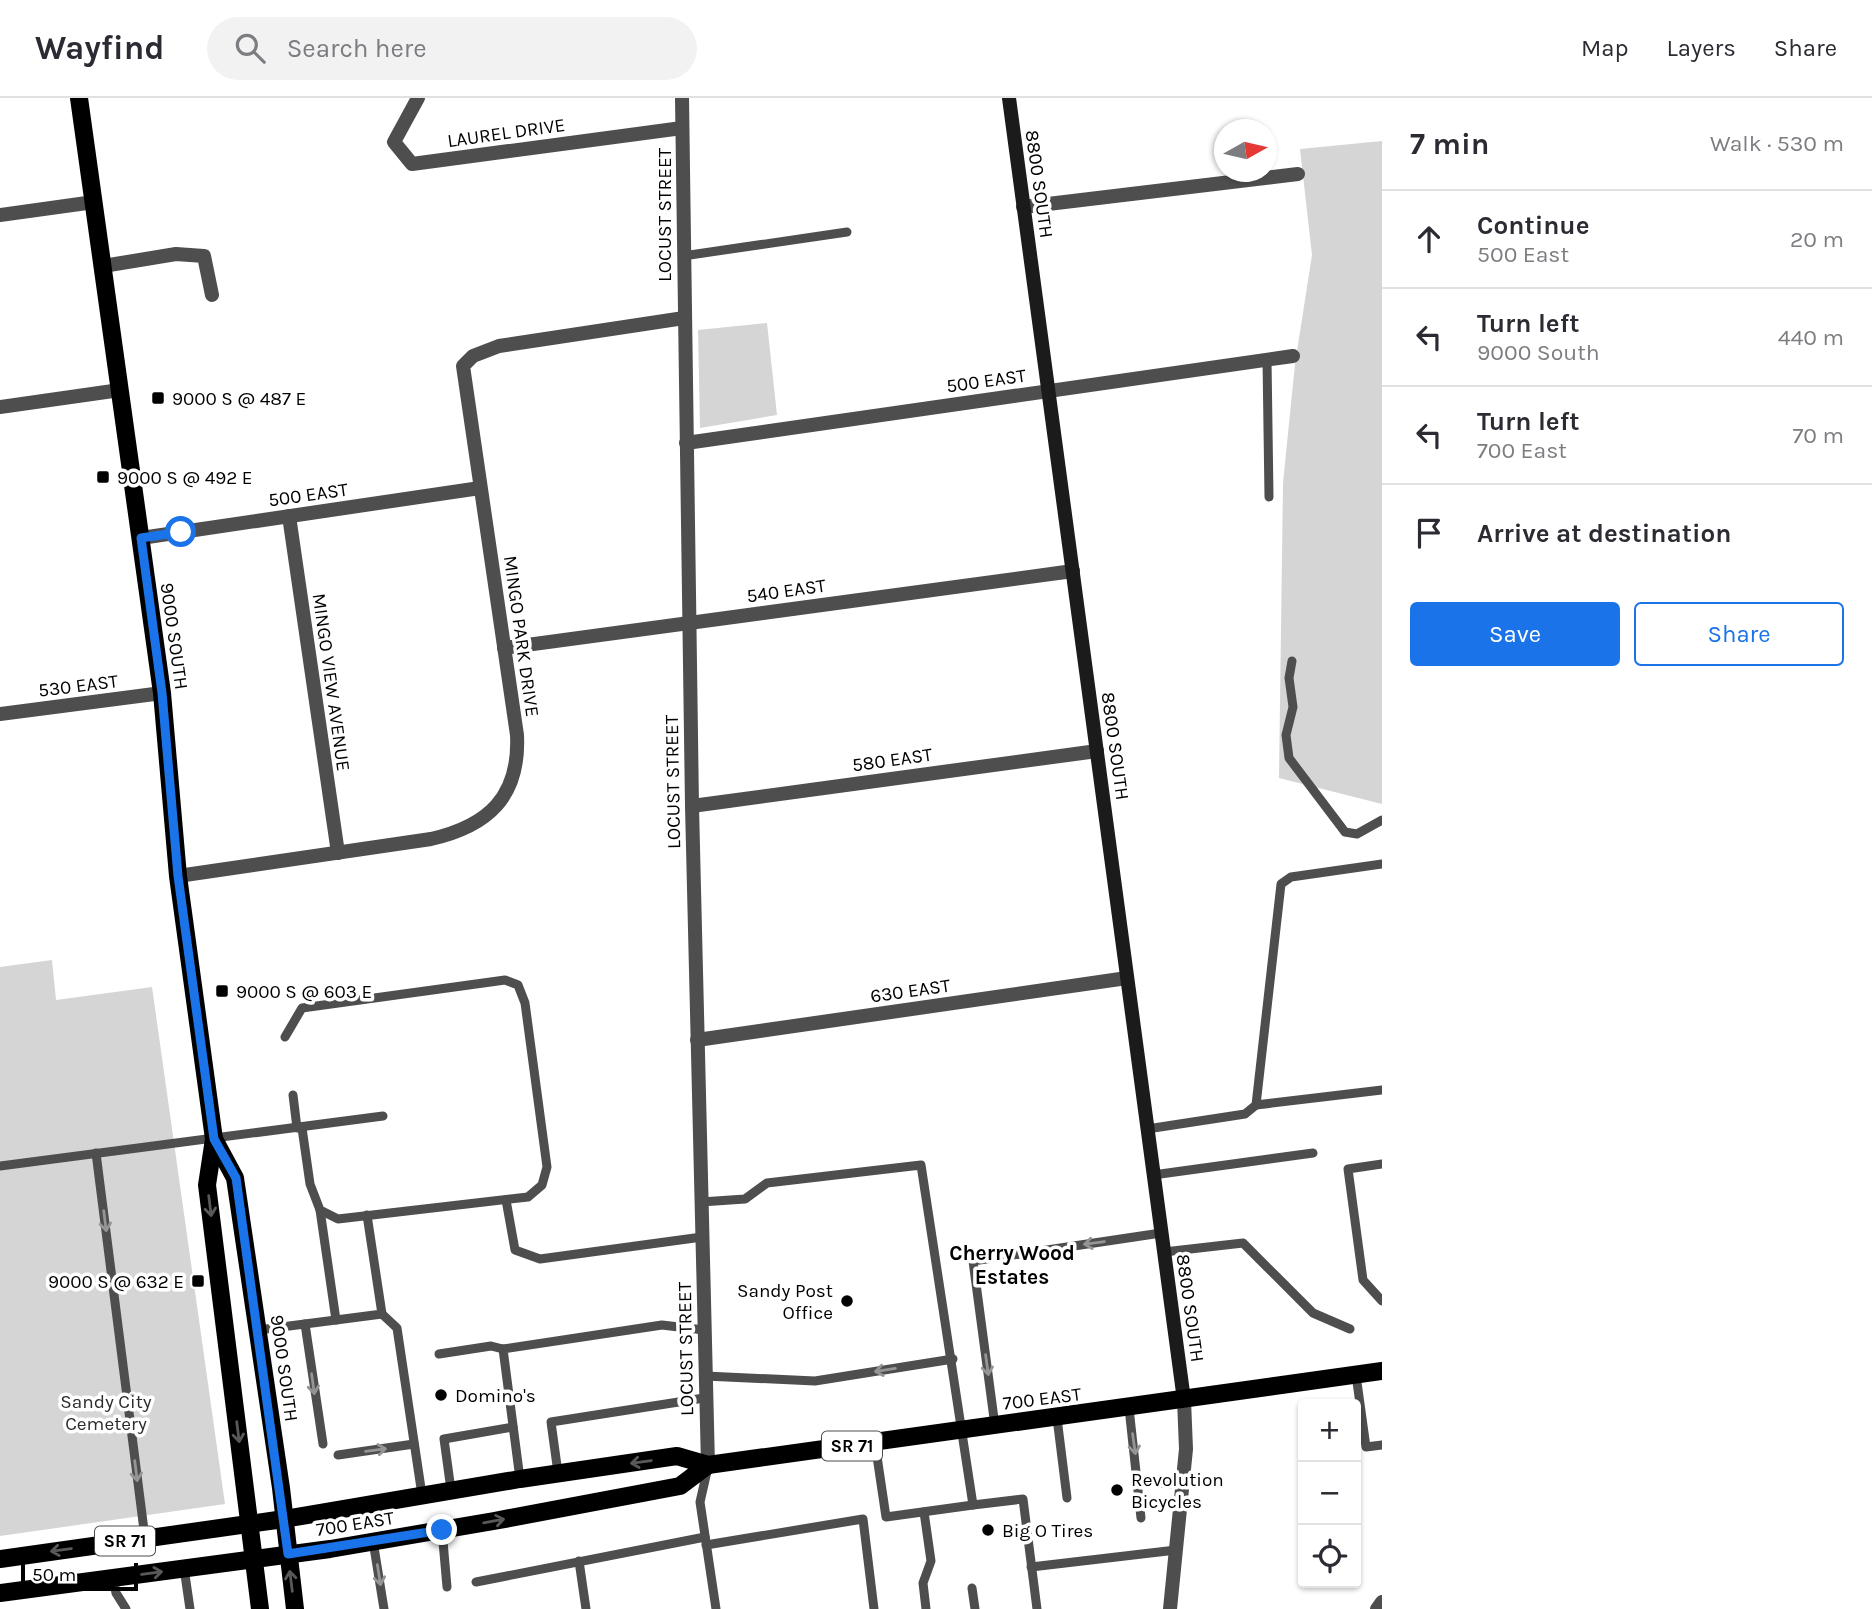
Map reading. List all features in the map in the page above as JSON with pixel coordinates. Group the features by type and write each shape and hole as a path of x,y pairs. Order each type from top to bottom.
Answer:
{"main road":[{"name":"9000 SOUTH","path":"79,98 162,693 178,876 214,1139 207,1185 260,1609"},
{"name":"9000 SOUTH","path":"214,1139 236,1178 295,1609"},
{"name":"700 EAST","path":"0,1559 284,1519 520,1479 677,1456 708,1465 1382,1371"},
{"name":"700 EAST","path":"0,1593 442,1530 680,1486 708,1465"}],"street":[{"name":"LAUREL DRIVE","path":"418,98 394,142 412,164 682,128"},
{"name":"LOCUST STREET","path":"682,98 692,806 708,1465"},
{"name":"8800 SOUTH","path":"1009,98 1184,1399"},
{"path":"1023,208 1298,174"},
{"path":"0,215 94,202"},
{"path":"103,266 176,254 204,256 212,295"},
{"name":"MINGO PARK DRIVE","path":"178,876 450,835 484,818 498,805 508,789 518,754 463,366 473,356 511,344 684,318"},
{"name":"500 EAST","path":"686,443 1293,356"},
{"path":"0,407 120,390"},
{"name":"500 EAST","path":"141,538 481,488"},
{"name":"MINGO VIEW AVENUE","path":"289,516 338,853"},
{"name":"540 EAST","path":"504,648 1073,570"},
{"name":"530 EAST","path":"0,714 162,693"},
{"name":"580 EAST","path":"692,806 1097,751"},
{"name":"630 EAST","path":"697,1040 1127,978"},
{"path":"1170,1609 1186,1449 1184,1399"}],"lane":[{"path":"683,256 847,232"},
{"path":"1267,360 1269,497"},
{"path":"1292,661 1289,678 1293,707 1286,735 1289,758 1345,832 1357,834 1382,820"},
{"path":"1256,1105 1281,884 1291,877 1382,864"},
{"path":"285,1037 302,1008 505,979 518,985 525,1003 547,1167 542,1185 528,1197 338,1219 320,1210"},
{"path":"1147,1129 1245,1114 1256,1105 1382,1090"},
{"path":"293,1095 310,1184 320,1210 336,1320"},
{"path":"0,1166 383,1116"},
{"path":"96,1153 145,1538"},
{"path":"1153,1174 1313,1153"},
{"path":"1382,1164 1348,1169 1363,1280 1382,1301"},
{"path":"701,1202 745,1199 767,1182 922,1165 973,1505"},
{"path":"506,1200 514,1250 540,1259 702,1237"},
{"path":"367,1215 382,1314 397,1328 422,1495"},
{"path":"995,1426 973,1261 1161,1233"},
{"path":"1164,1252 1244,1243 1313,1313 1350,1329"},
{"path":"258,1331 382,1314"},
{"path":"305,1324 323,1444"},
{"path":"439,1353 491,1346 503,1349 662,1325 704,1330"},
{"path":"503,1349 520,1479"},
{"path":"705,1376 815,1381 953,1359"},
{"path":"1356,1375 1366,1447 1382,1445"},
{"path":"558,1473 551,1422 705,1398"},
{"path":"1129,1408 1141,1518"},
{"path":"1057,1418 1067,1498"},
{"path":"452,1490 443,1439 513,1427"},
{"path":"875,1443 886,1517 1023,1499 1037,1609"},
{"path":"338,1455 414,1444"},
{"path":"708,1465 700,1502 716,1609"},
{"path":"1139,1481 1182,1485"},
{"path":"924,1512 931,1562 923,1583 926,1609"},
{"path":"476,1582 705,1541 863,1519 874,1609"},
{"path":"442,1530 447,1587"},
{"path":"373,1541 384,1609"},
{"path":"1031,1567 1176,1550"},
{"path":"579,1562 586,1609"},
{"path":"184,1568 190,1609"},
{"path":"113,1578 116,1593 126,1609"},
{"path":"972,1588 975,1609"}],"green space":[{"path":"1382,141 1382,804 1279,778 1283,483 1295,364 1312,255 1300,149"},
{"path":"767,323 777,415 700,428 698,330"},
{"name":"Sandy City Cemetery","path":"52,960 56,1000 152,987 225,1504 0,1536 0,967"}],"place":[{"name":"9000 S @ 487 E","path":"158,398"},
{"name":"9000 S @ 492 E","path":"103,477"},
{"name":"9000 S @ 603 E","path":"222,991"},
{"name":"9000 S @ 632 E","path":"198,1281"},
{"name":"Sandy Post Office","path":"847,1301"},
{"name":"Domino's","path":"441,1395"},
{"name":"Revolution Bicycles","path":"1117,1490"},
{"name":"Big O Tires","path":"988,1530"}],"district":[{"name":"Cherry Wood Estates","path":"1012,1265"}],"route":[{"path":"181,532 141,538 162,693 178,876 214,1139 236,1178 281,1488 288,1554 442,1530"}]}
